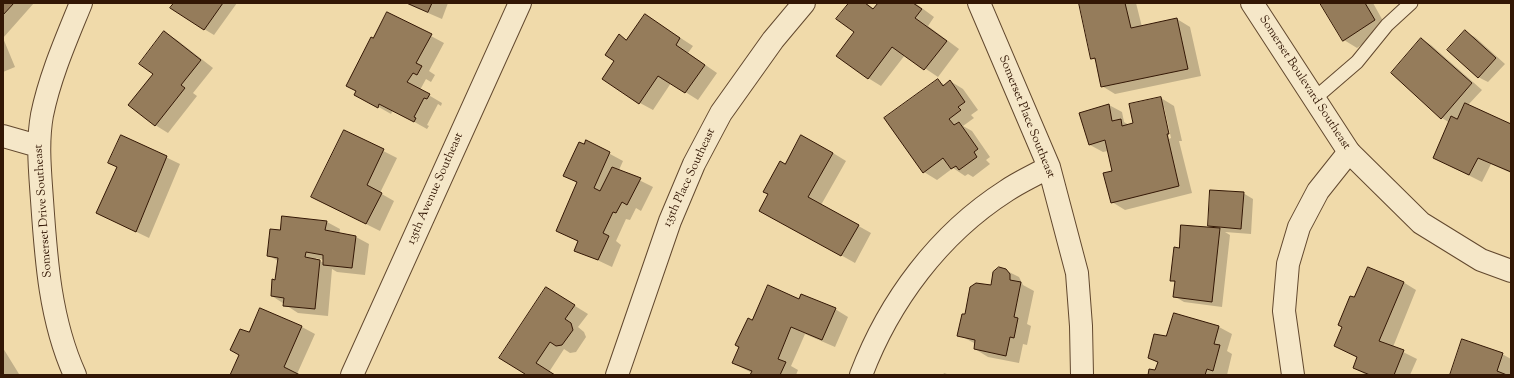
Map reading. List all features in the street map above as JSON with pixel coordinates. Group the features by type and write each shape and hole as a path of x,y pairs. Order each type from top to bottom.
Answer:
{"street":[{"name":"Somerset Drive Southeast","path":"75,375 61,336 50,290 45,249 38,146 42,116 52,77 81,3"},
{"name":"135th Avenue Southeast","path":"352,375 520,3"},
{"name":"135th Place Southeast","path":"617,375 670,221 694,164 721,114 773,40 804,3"},
{"name":"Somerset Place Southeast","path":"979,3 1049,167 1077,274 1081,326 1082,375"},
{"name":"Somerset Boulevard Southeast","path":"1252,3 1349,152 1421,223 1481,260 1511,271"},
{"path":"3,136 38,146"},
{"path":"1293,375 1284,311 1288,264 1299,227 1318,191 1349,152"},
{"path":"861,375 870,350 893,307 923,264 966,220 1006,191 1049,167"}],"lane":[{"path":"1314,99 1357,62 1387,25 1411,3"}],"building":[{"path":"3,3 14,3 3,15"},
{"path":"174,3 223,3 204,30 170,8"},
{"path":"407,3 432,3 428,12"},
{"path":"849,3 865,3 873,9 878,3 913,3 922,9 915,18 947,41 924,70 892,47 868,79 836,56 854,32 836,19"},
{"path":"1079,3 1125,3 1131,28 1177,18 1188,69 1101,87 1095,58 1091,59"},
{"path":"1320,3 1365,3 1375,20 1343,41"},
{"path":"387,12 432,34 416,63 422,66 417,75 413,73 407,82 430,94 427,99 424,98 414,117 416,118 414,122 379,104 378,108 354,95 356,91 346,86 371,37 373,38"},
{"path":"645,14 680,38 676,45 705,65 685,93 658,76 639,104 602,79 614,61 605,55 619,34 626,40"},
{"path":"1465,30 1496,58 1478,78 1447,50"},
{"path":"164,31 201,60 181,85 185,88 155,126 128,105 153,74 139,64"},
{"path":"1421,38 1472,83 1441,119 1391,73"},
{"path":"938,79 943,86 950,80 965,102 958,107 961,110 949,119 954,125 959,122 978,149 974,152 977,157 959,170 956,166 951,169 943,158 923,173 884,118"},
{"path":"1161,97 1169,134 1167,134 1179,186 1111,203 1103,173 1112,171 1105,140 1089,145 1079,113 1109,104 1112,121 1121,119 1122,126 1133,123 1129,104"},
{"path":"1465,103 1511,124 1511,172 1478,158 1469,175 1433,158 1451,116 1457,119"},
{"path":"344,130 384,149 367,185 382,193 366,224 311,197"},
{"path":"121,135 167,156 136,232 96,213 117,167 108,163"},
{"path":"801,135 833,153 808,197 859,225 841,256 759,211 768,194 763,192 780,161 785,164"},
{"path":"586,140 610,152 594,188 600,191 612,167 641,178 627,205 622,202 616,213 613,212 603,233 609,236 598,260 574,251 578,241 556,231 577,182 563,176 579,142 584,144"},
{"path":"1210,190 1244,192 1241,229 1208,226"},
{"path":"282,216 327,221 325,230 356,236 352,268 323,265 323,255 306,252 305,257 320,260 315,309 283,306 284,298 271,296 272,279 275,280 278,258 267,256 270,229 280,230"},
{"path":"1181,225 1220,228 1212,302 1173,297 1175,281 1170,281 1174,247 1179,248"},
{"path":"999,267 1006,269 1010,274 1010,280 1021,282 1014,317 1018,318 1014,338 1010,337 1006,356 974,349 975,340 957,336 962,314 965,314 970,287 976,283 991,285 993,272"},
{"path":"1368,267 1404,282 1379,341 1404,350 1394,375 1370,375 1353,368 1357,357 1334,346 1342,327 1338,325 1350,296 1354,297"},
{"path":"768,285 799,299 801,294 836,308 822,340 791,327 778,359 786,362 780,375 750,375 752,371 732,363 739,347 735,345 748,318 752,320"},
{"path":"546,287 575,305 565,319 571,323 573,330 562,345 556,346 550,342 536,363 555,375 524,375 525,374 499,358"},
{"path":"260,308 302,326 284,367 300,375 230,375 239,355 230,350 240,329 249,332"},
{"path":"1174,313 1219,326 1214,344 1220,345 1213,371 1207,369 1205,375 1148,375 1149,369 1155,370 1158,362 1148,358 1154,334 1166,336"},
{"path":"1462,339 1503,353 1497,371 1507,375 1450,375"}]}
